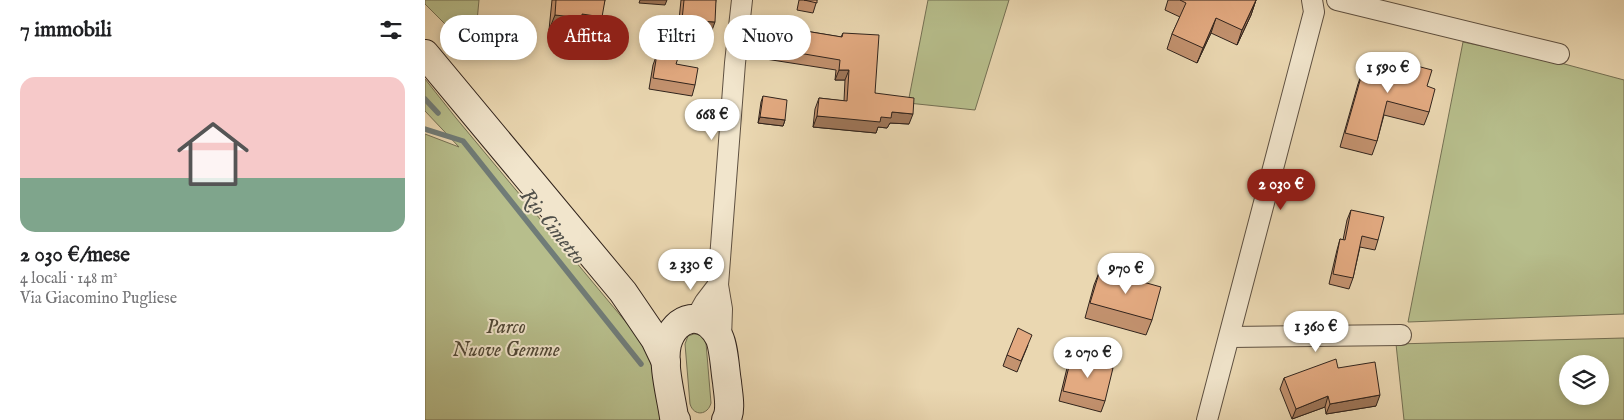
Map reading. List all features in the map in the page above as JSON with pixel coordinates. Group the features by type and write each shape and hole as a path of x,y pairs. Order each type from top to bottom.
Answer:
{"main road":[{"path":"425,54 623,292 655,339 666,362"},
{"path":"623,292 663,318 706,321 714,328 721,339 733,413"},
{"path":"675,419 666,362 666,346 672,331 688,321"}],"street":[{"path":"721,339 722,309 718,285 735,63 742,0"},
{"path":"1207,420 1314,12 1312,0"},
{"path":"1337,0 1559,54"},
{"path":"688,321 718,285"},
{"path":"1229,337 1401,335"}],"green space":[{"path":"425,0 479,0 478,15 440,15 440,19 425,4"},
{"path":"928,0 1009,0 975,110 908,103"},
{"path":"1463,42 1557,62 1624,80 1624,314 1408,322"},
{"name":"Parco Nuove Gemme","path":"425,79 650,351 663,420 425,420 425,134 459,147 425,111"},
{"path":"694,334 701,336 706,343 711,403 707,410 701,413 695,411 690,404 685,344 688,336"},
{"path":"1624,338 1624,420 1404,420 1396,344"}],"building":[{"path":"556,0 605,0 602,15 555,15"},
{"path":"684,0 716,0 715,22 714,15 682,15"},
{"path":"804,0 817,0 817,3"},
{"path":"1180,0 1256,0 1242,30 1216,18 1203,48 1172,34 1186,3"},
{"path":"811,32 842,37 843,33 879,35 875,93 914,98 913,114 892,112 891,118 881,117 880,122 817,116 819,98 847,101 849,70 839,70 840,60 811,55"},
{"path":"1375,55 1432,70 1427,86 1435,89 1429,112 1387,101 1377,141 1345,133 1363,70 1371,72"},
{"path":"656,60 677,60 676,64 698,68 695,85 653,78"},
{"path":"763,96 787,100 785,120 760,117"},
{"path":"1351,210 1384,217 1378,240 1362,236 1353,278 1333,274 1340,239 1345,240"},
{"path":"1100,270 1161,287 1152,320 1090,303"},
{"path":"1018,328 1032,335 1021,361 1007,355"},
{"path":"1071,358 1113,368 1105,401 1063,391"},
{"path":"1336,359 1338,368 1375,362 1380,395 1330,404 1328,396 1296,409 1284,378"}],"waterway":[{"path":"425,99 438,113"},
{"name":"Rio Cimetto","path":"425,129 463,141 641,364"}]}
